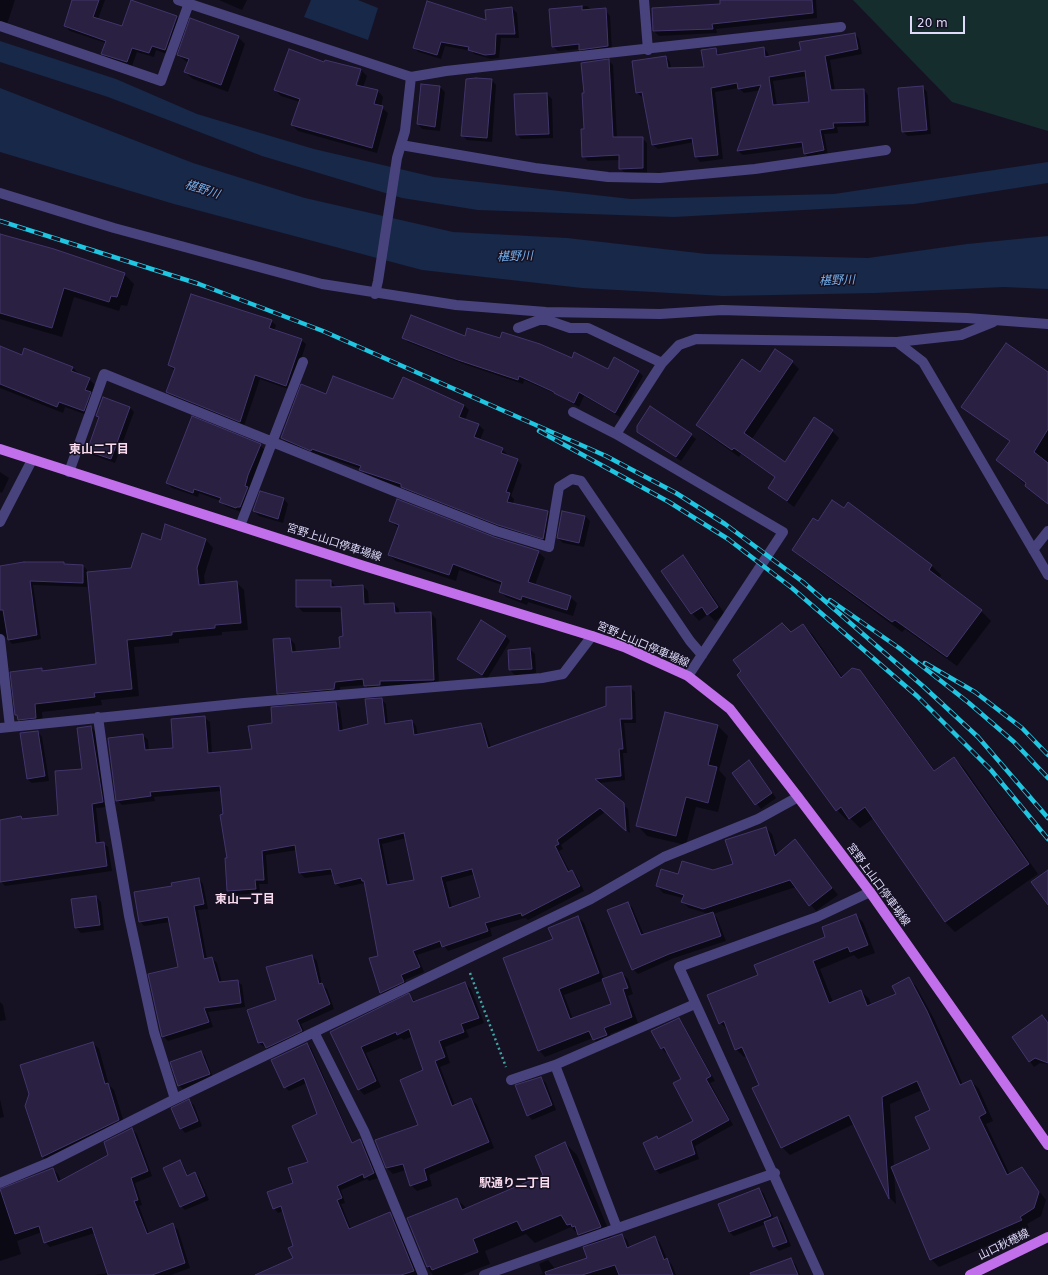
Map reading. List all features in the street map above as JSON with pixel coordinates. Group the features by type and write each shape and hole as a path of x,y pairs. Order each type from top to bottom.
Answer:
{"main road":[{"name":"宮野上山口停車場線","path":"0,449 592,636 624,647 688,676 730,709 798,796 870,892 1048,1145"},
{"name":"山口秋穂線","path":"970,1275 1048,1237"}],"street":[{"path":"178,0 411,77 446,71 648,50 841,27"},
{"path":"644,0 648,50"},
{"path":"0,26 161,81 188,3"},
{"path":"375,294 397,158 405,131 411,77"},
{"path":"401,145 535,168 616,177 660,178 755,168 886,150"},
{"path":"0,193 114,228 314,282 375,294 456,305 547,316 660,314 722,310 1048,324"},
{"path":"518,328 547,316"},
{"path":"547,316 570,328 588,328 662,363"},
{"path":"616,434 662,363 679,346 696,339 897,342 961,334 995,321"},
{"path":"897,342 923,362 1048,576"},
{"path":"240,526 303,362"},
{"path":"69,472 104,374 496,531 549,547 559,487 572,478 581,481 690,641 702,655"},
{"path":"573,412 616,434 783,532 688,676"},
{"path":"0,522 32,460"},
{"path":"1033,550 1048,531"},
{"path":"0,639 5,727 98,716 542,678 563,674 592,636"},
{"path":"98,716 110,804 129,916 154,1032 174,1099"},
{"path":"0,1183 50,1162 174,1099 591,900 664,857 758,819 798,796"},
{"path":"819,1275 679,967 817,917 870,892"},
{"path":"511,1080 554,1064 695,1004"},
{"path":"314,1032 364,1131 423,1275"},
{"path":"554,1064 617,1228"},
{"path":"484,1275 774,1174"}],"path":[{"path":"465,960 511,1080"}],"green space":[{"path":"853,0 1048,0 1048,131 952,102"}],"water":[{"path":"311,0 358,0 378,8 368,40 304,17"},
{"path":"0,41 116,79 197,114 314,149 434,177 631,199 834,194 1048,162 1048,183 914,204 674,217 478,210 402,198 262,156 108,97 0,62"},
{"name":"椹野川","path":"0,88 193,163 305,198 453,232 567,238 707,254 868,258 967,244 1048,236 1048,289 1004,287 875,293 723,296 582,288 422,270 174,204 0,152"}],"building":[{"path":"72,0 99,0 93,17 122,26 131,0 177,16 165,50 152,46 149,53 132,48 127,62 101,54 106,41 64,26"},
{"path":"720,0 812,0 813,13 712,24 713,29 653,31 652,8 720,4"},
{"path":"427,1 486,20 485,10 512,7 515,34 496,34 495,54 485,55 468,50 469,47 441,42 437,55 413,48"},
{"path":"582,6 582,10 606,8 608,46 579,50 579,44 552,47 549,9"},
{"path":"190,18 239,36 221,85 184,72 189,59 177,55"},
{"path":"855,33 858,49 825,56 831,90 864,89 865,122 833,123 834,128 820,130 824,150 804,154 802,142 737,151 761,85 738,89 737,83 711,88 718,155 695,157 692,138 652,145 642,92 636,93 632,61 666,56 668,68 704,67 701,50 716,48 717,55 764,47 765,57 801,50 799,42","holes":["805,71 809,102 773,105 769,77"]},
{"path":"289,49 324,62 325,60 361,69 356,85 378,90 374,104 383,106 372,148 291,125 300,99 274,90"},
{"path":"609,59 613,137 643,137 643,168 619,169 619,155 582,157 581,129 584,129 582,93 584,93 581,63"},
{"path":"466,79 492,79 487,138 461,136"},
{"path":"421,84 440,86 435,127 417,124"},
{"path":"923,86 927,130 902,132 898,88"},
{"path":"547,93 549,134 516,135 514,94"},
{"path":"0,234 54,249 125,273 117,297 111,296 109,302 64,288 52,328 0,313"},
{"path":"191,294 272,320 269,328 302,339 286,386 255,375 240,422 166,392 175,368 168,365"},
{"path":"411,315 465,336 467,328 500,338 502,332 540,344 572,358 574,352 608,369 614,357 639,371 615,413 579,392 574,403 519,376 518,380 458,360 402,338"},
{"path":"1006,343 1048,372 1048,429 1034,452 1048,463 1048,504 1025,486 1026,483 996,460 1010,441 961,407"},
{"path":"0,346 22,355 24,348 73,367 71,371 90,378 85,390 91,392 84,411 59,402 57,407 0,384"},
{"path":"775,349 793,361 744,433 785,462 814,417 833,430 787,501 768,488 775,477 734,448 732,450 696,425 742,359 760,372"},
{"path":"333,376 393,399 403,377 464,405 459,417 479,424 474,437 503,448 501,453 518,459 506,492 510,493 507,502 548,511 543,539 498,525 401,487 401,484 359,470 361,466 312,449 311,451 281,438 301,384 326,394"},
{"path":"103,397 130,407 111,459 87,451 99,417 96,416"},
{"path":"650,406 692,434 676,457 637,432 637,426"},
{"path":"192,416 261,444 248,475 245,486 248,487 240,507 236,508 219,502 221,498 194,489 193,493 166,483"},
{"path":"260,491 284,498 278,519 253,511"},
{"path":"397,499 494,537 539,551 528,582 571,596 567,610 522,596 521,600 499,592 502,582 453,564 449,575 388,555 399,525 389,521"},
{"path":"832,500 844,508 848,502 932,565 929,570 982,610 947,657 895,620 892,622 792,550 813,518 818,521"},
{"path":"562,511 585,516 579,543 557,538"},
{"path":"165,524 206,539 197,568 199,585 237,581 241,623 215,625 215,628 172,632 172,635 127,640 132,689 94,693 95,697 35,704 36,718 18,720 17,715 15,715 10,672 42,668 42,671 96,664 87,572 131,568 142,533 161,540"},
{"path":"683,555 718,607 707,615 702,607 691,614 661,571"},
{"path":"24,562 64,562 64,564 83,565 83,583 30,581 37,635 8,640 3,610 0,610 0,566"},
{"path":"296,580 331,580 331,587 363,585 364,604 394,603 395,613 431,612 434,680 380,681 380,685 364,686 363,679 335,682 334,689 277,694 273,639 290,638 292,652 340,648 339,637 343,636 341,607 296,607"},
{"path":"481,620 506,636 482,675 457,659"},
{"path":"782,623 791,632 803,624 841,678 852,668 860,670 934,771 954,757 1029,864 945,922 865,807 849,819 841,807 836,811 737,675 741,671 733,660"},
{"path":"530,648 532,669 509,670 508,650"},
{"path":"631,686 632,719 620,719 623,749 619,749 621,776 595,779 624,803 626,831 600,808 557,840 559,844 555,846 568,872 572,870 580,886 522,916 521,913 485,923 488,931 442,947 440,941 413,951 420,967 401,975 404,982 380,993 369,958 378,956 364,881 362,881 361,878 335,884 331,869 299,873 295,845 262,851 264,880 255,880 256,889 227,891 225,858 227,858 220,815 223,814 220,786 150,792 151,796 116,801 108,738 143,734 145,750 173,748 171,719 205,716 208,753 252,749 248,726 272,723 271,707 336,702 339,731 368,724 365,699 382,698 385,724 412,720 414,735 481,723 488,748 606,706 606,687","holes":["404,833 414,880 387,885 378,839","472,869 480,897 449,908 441,877"]},
{"path":"665,712 718,725 708,765 717,767 708,803 686,797 676,836 636,826"},
{"path":"91,726 103,802 92,804 96,843 104,842 107,866 0,882 0,820 21,816 22,819 58,815 55,771 82,769 77,728"},
{"path":"38,731 45,776 27,779 20,733"},
{"path":"749,760 772,793 755,805 732,773"},
{"path":"766,827 775,856 795,839 832,888 809,906 790,880 703,909 681,902 684,895 656,886 661,869 678,874 682,861 713,870 733,864 725,840"},
{"path":"1048,870 1048,905 1031,882"},
{"path":"199,878 204,904 194,906 204,959 212,957 219,982 238,980 241,1003 204,1008 209,1022 162,1037 148,974 178,967 168,917 139,922 134,892 172,886 171,883"},
{"path":"96,896 100,925 75,928 71,899"},
{"path":"628,902 641,935 713,912 721,936 669,954 632,970 607,910"},
{"path":"856,914 868,945 850,952 848,947 813,961 829,1003 861,990 867,1006 896,994 892,986 909,977 927,1011 960,1085 971,1080 986,1113 979,1117 1007,1175 1022,1167 1039,1192 1034,1208 1020,1217 1022,1220 930,1260 891,1167 930,1149 915,1117 930,1110 917,1081 882,1097 889,1199 849,1115 781,1148 752,1088 759,1085 742,1047 735,1050 724,1021 719,1024 707,995 758,975 754,965 825,937 822,927"},
{"path":"578,916 599,973 559,989 570,1019 611,1004 602,979 622,972 628,988 623,989 632,1017 604,1028 607,1035 593,1040 589,1031 538,1051 503,958 553,939 548,928"},
{"path":"312,955 319,984 322,983 330,1004 297,1020 302,1031 266,1048 263,1042 258,1043 247,1010 276,1000 266,967"},
{"path":"465,982 479,1018 461,1024 464,1032 439,1041 445,1057 435,1061 452,1106 471,1098 489,1142 424,1169 427,1180 410,1186 403,1164 386,1168 375,1140 418,1125 400,1080 423,1070 409,1029 397,1035 396,1032 361,1047 376,1081 358,1090 330,1032 409,993 413,1002"},
{"path":"1042,1015 1048,1023 1048,1063 1035,1058 1029,1062 1012,1037"},
{"path":"679,1018 711,1076 706,1079 729,1120 691,1141 695,1154 655,1170 643,1143 657,1136 658,1139 693,1121 673,1083 681,1079 664,1047 661,1049 651,1031"},
{"path":"93,1042 105,1084 108,1083 119,1120 42,1157 25,1106 29,1094 20,1065"},
{"path":"307,1043 352,1143 360,1139 374,1173 364,1178 363,1174 337,1186 342,1198 337,1200 349,1229 390,1212 414,1271 401,1275 255,1275 293,1258 288,1248 293,1246 281,1206 273,1209 267,1192 293,1183 288,1168 308,1162 292,1126 317,1114 304,1078 284,1088 271,1060"},
{"path":"201,1051 210,1074 178,1086 170,1062"},
{"path":"541,1077 552,1105 527,1116 515,1085"},
{"path":"189,1099 198,1121 180,1129 171,1108"},
{"path":"132,1128 148,1171 131,1178 138,1200 134,1201 147,1234 173,1223 185,1263 152,1275 108,1275 92,1227 44,1243 39,1226 15,1234 0,1189 53,1168 58,1182 108,1155 104,1142"},
{"path":"565,1142 601,1227 578,1235 575,1226 572,1227 571,1224 567,1225 561,1215 522,1231 517,1221 473,1239 478,1252 432,1270 430,1266 427,1267 407,1218 457,1198 462,1210 543,1175 535,1156"},
{"path":"180,1160 187,1176 195,1172 205,1196 180,1207 163,1168"},
{"path":"759,1188 771,1216 729,1232 718,1204"},
{"path":"777,1217 787,1242 773,1247 764,1222"},
{"path":"622,1234 627,1248 655,1236 664,1260 667,1258 673,1275 619,1275 615,1265 582,1275 546,1275 545,1272 587,1258 583,1247"},
{"path":"791,1258 798,1275 751,1275 750,1273"}],"railway":[{"path":"0,221 199,284 323,331 606,456 676,493 725,524 803,582 924,687 978,737 1048,818"},
{"path":"539,431 669,502 728,539 792,588 917,696 991,770 1048,839"},
{"path":"830,600 899,648 969,703 1014,742 1048,778"},
{"path":"925,663 975,692 1022,728 1048,755"}],"district":[{"name":"東山二丁目","path":"99,450"},
{"name":"東山一丁目","path":"245,900"},
{"name":"駅通り二丁目","path":"515,1184"}]}
